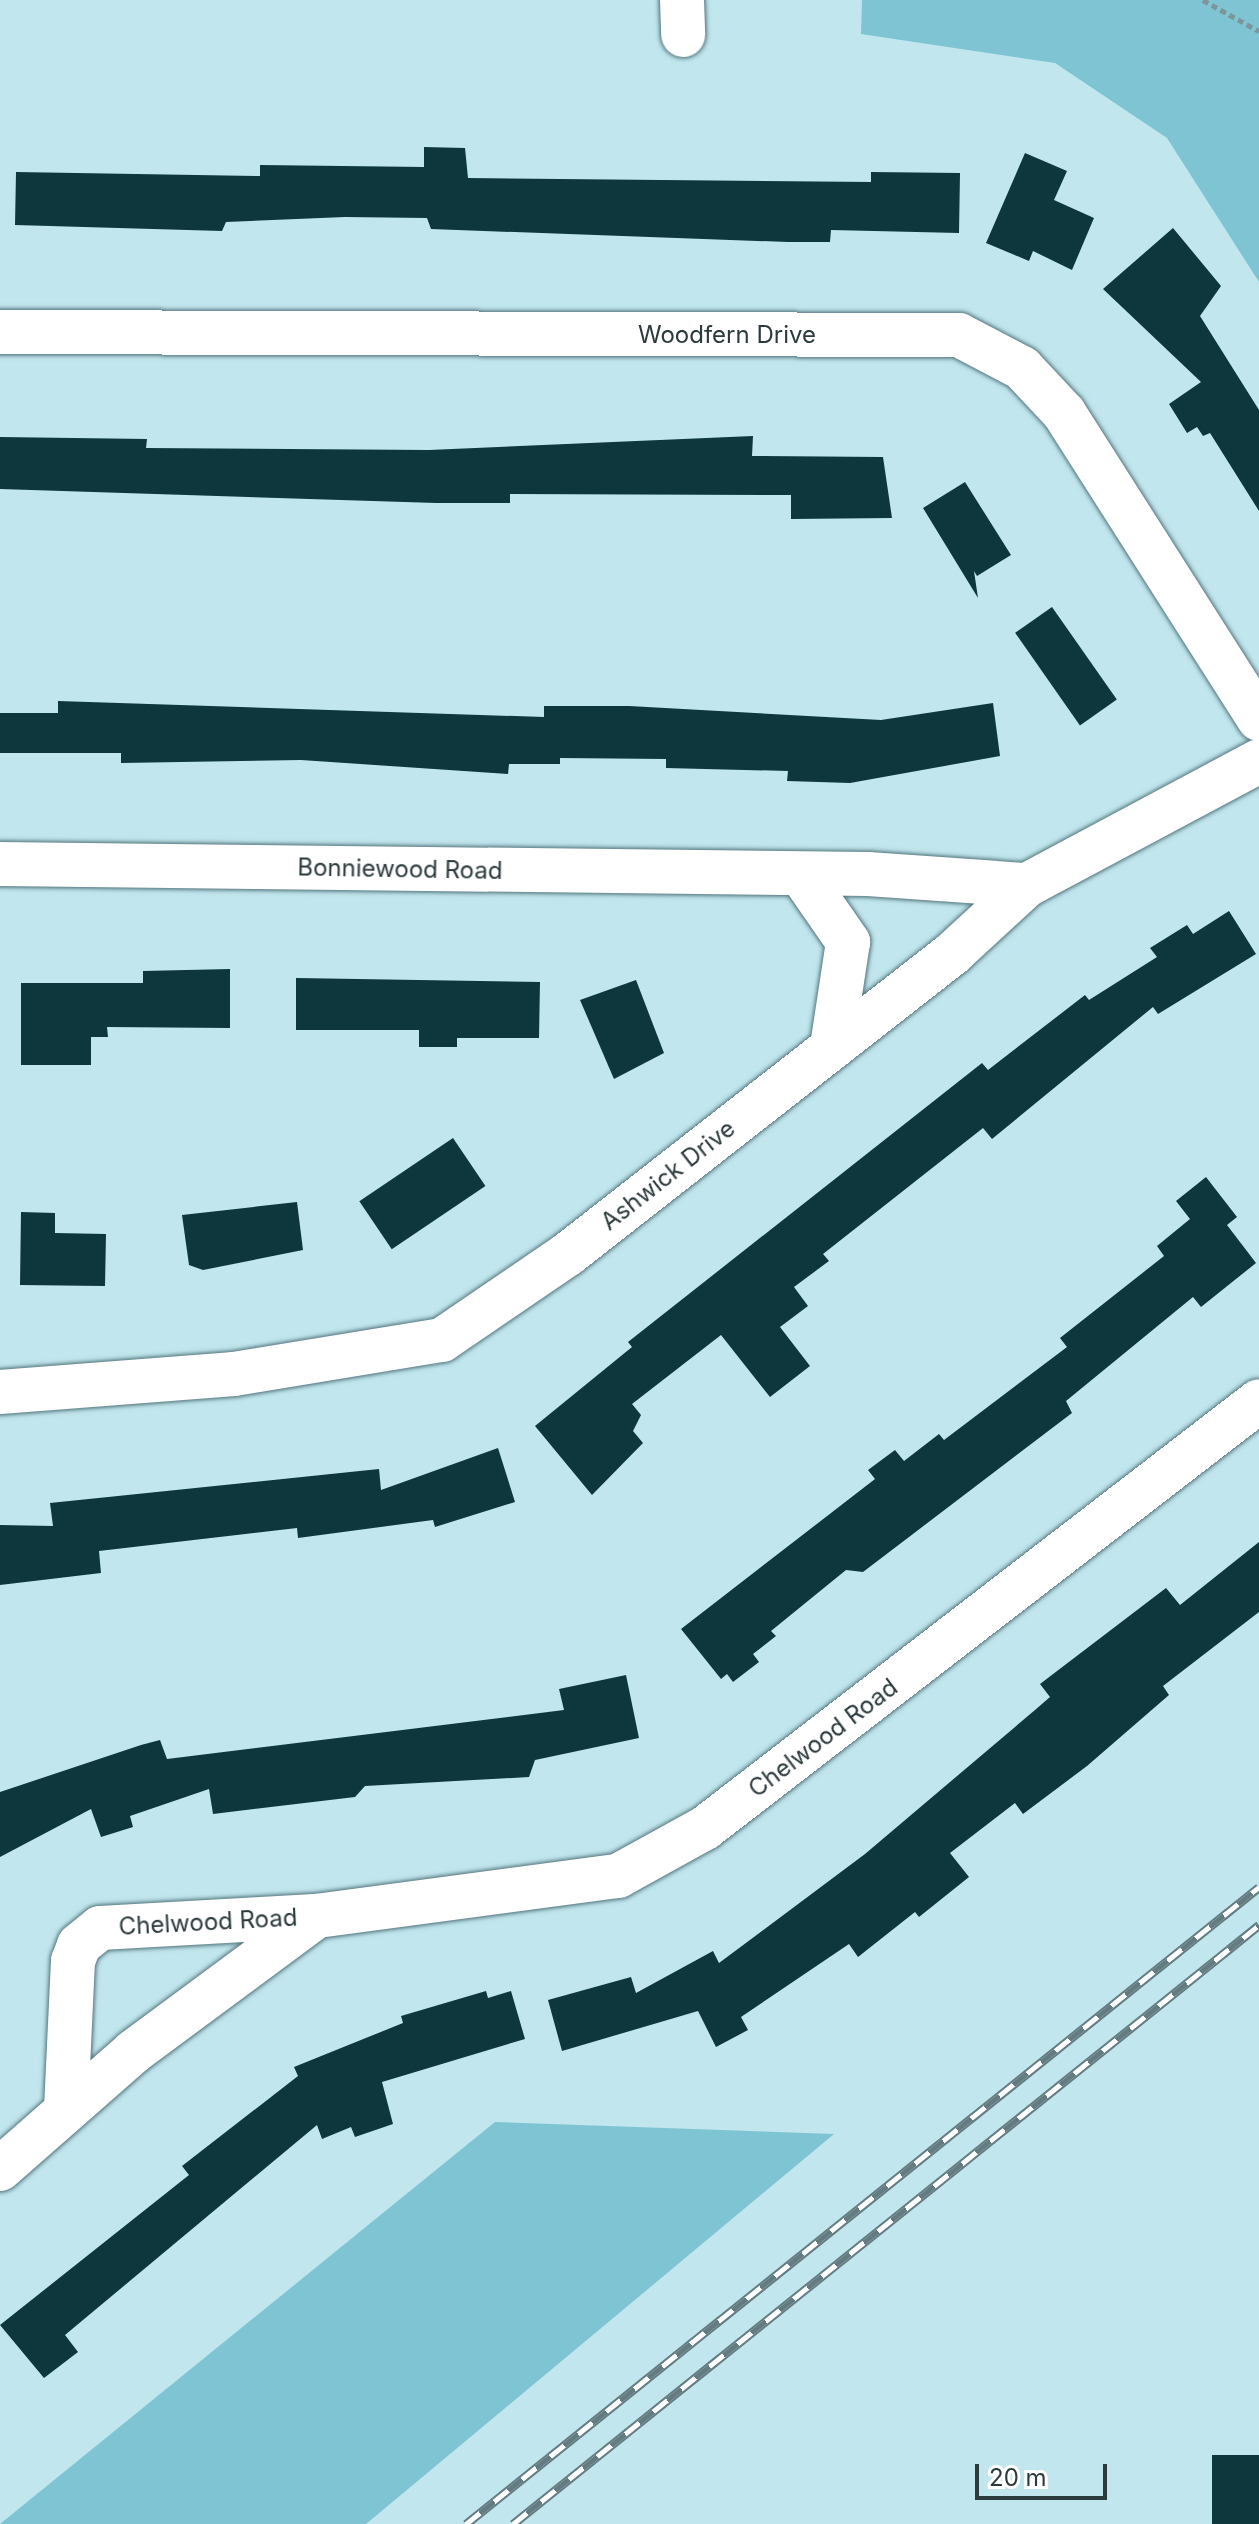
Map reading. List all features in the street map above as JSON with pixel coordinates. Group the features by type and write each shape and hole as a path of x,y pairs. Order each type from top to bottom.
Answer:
{"street":[{"name":"Woodfern Drive","path":"0,332 959,335 1022,368 1064,413 1259,719"},
{"name":"Ashwick Drive","path":"0,1392 234,1374 442,1340 568,1254 832,1047 1027,885 1259,761"},
{"name":"Bonniewood Road","path":"0,864 801,874 1027,885"},
{"path":"801,874 848,942 832,1047"},
{"name":"Chelwood Road","path":"66,2109 73,1961 79,1945 100,1928 317,1916 618,1876 660,1855 1259,1401"},
{"name":"Chelwood Road","path":"0,2169 66,2109 317,1916"}],"path":[{"path":"1203,0 1259,31"}],"shaded area":[{"path":"862,0 1259,0 1259,282 1167,138 1055,63 861,34"},
{"path":"495,2122 834,2134 366,2524 0,2524"}],"building":[{"path":"424,147 465,148 468,178 871,182 871,172 960,173 959,233 831,230 830,242 788,242 431,229 427,218 345,217 226,222 222,231 15,225 16,172 260,176 260,165 424,167"},
{"path":"1025,153 1067,171 1054,200 1094,218 1072,270 1033,251 1029,261 986,243"},
{"path":"1173,228 1221,286 1200,316 1259,410 1259,511 1210,433 1203,436 1197,427 1187,433 1169,404 1201,382 1103,289"},
{"path":"753,436 752,456 883,457 892,518 791,519 791,495 510,494 510,503 436,503 0,489 0,437 147,439 146,448 429,450"},
{"path":"965,482 1011,555 977,576 974,571 978,598 923,508"},
{"path":"1052,607 1117,700 1080,725 1015,633"},
{"path":"58,701 544,717 544,706 629,706 881,720 993,703 1000,756 850,783 787,781 788,771 666,768 666,759 560,758 560,764 509,764 508,774 301,760 121,763 121,753 0,753 0,713 58,713"},
{"path":"1229,911 1256,954 1158,1014 1153,1007 992,1139 983,1128 823,1254 829,1261 794,1287 808,1306 780,1327 810,1366 770,1397 721,1335 632,1404 641,1415 633,1431 643,1443 592,1495 535,1426 632,1347 628,1342 982,1063 988,1070 1085,995 1089,1000 1157,957 1150,948 1187,925 1193,934"},
{"path":"230,969 230,1028 107,1027 108,1037 91,1037 91,1065 21,1065 21,983 143,983 143,971"},
{"path":"296,978 540,982 539,1038 457,1038 457,1047 419,1047 419,1030 296,1030"},
{"path":"636,980 664,1053 614,1079 580,1000"},
{"path":"453,1138 485,1186 392,1249 359,1201"},
{"path":"1206,1177 1237,1217 1227,1225 1256,1263 1201,1307 1193,1297 1066,1401 1072,1413 863,1572 846,1570 771,1631 776,1636 753,1654 759,1662 733,1682 727,1674 721,1679 681,1629 875,1479 868,1470 895,1450 904,1461 939,1434 944,1440 1067,1347 1060,1338 1164,1256 1157,1246 1190,1219 1176,1201"},
{"path":"297,1202 303,1250 203,1270 189,1265 182,1215"},
{"path":"21,1212 55,1213 55,1233 106,1234 105,1286 20,1285"},
{"path":"498,1448 515,1502 435,1527 433,1520 298,1538 297,1528 99,1551 101,1573 0,1585 0,1525 53,1526 50,1503 379,1469 381,1490"},
{"path":"1259,1542 1259,1612 1163,1686 1169,1695 1087,1766 1023,1814 1015,1803 950,1853 969,1877 919,1917 915,1912 858,1957 849,1944 741,2017 748,2030 716,2047 698,2011 562,2051 548,2000 631,1977 636,1993 713,1951 719,1963 865,1854 1050,1697 1040,1684 1166,1588 1180,1605"},
{"path":"626,1675 639,1738 535,1760 529,1777 365,1786 355,1797 213,1814 209,1789 130,1816 133,1827 101,1837 91,1809 0,1857 0,1792 141,1745 160,1740 167,1759 564,1710 559,1689"},
{"path":"486,1991 488,1998 511,1991 525,2039 382,2082 393,2124 355,2137 351,2127 322,2139 317,2125 65,2335 78,2352 44,2378 0,2325 189,2175 182,2166 298,2076 294,2067 403,2023 401,2016"},
{"path":"1212,2455 1259,2455 1259,2524 1212,2524"}],"railway":[{"path":"466,2524 1259,1887"},
{"path":"513,2524 1259,1925"}]}
